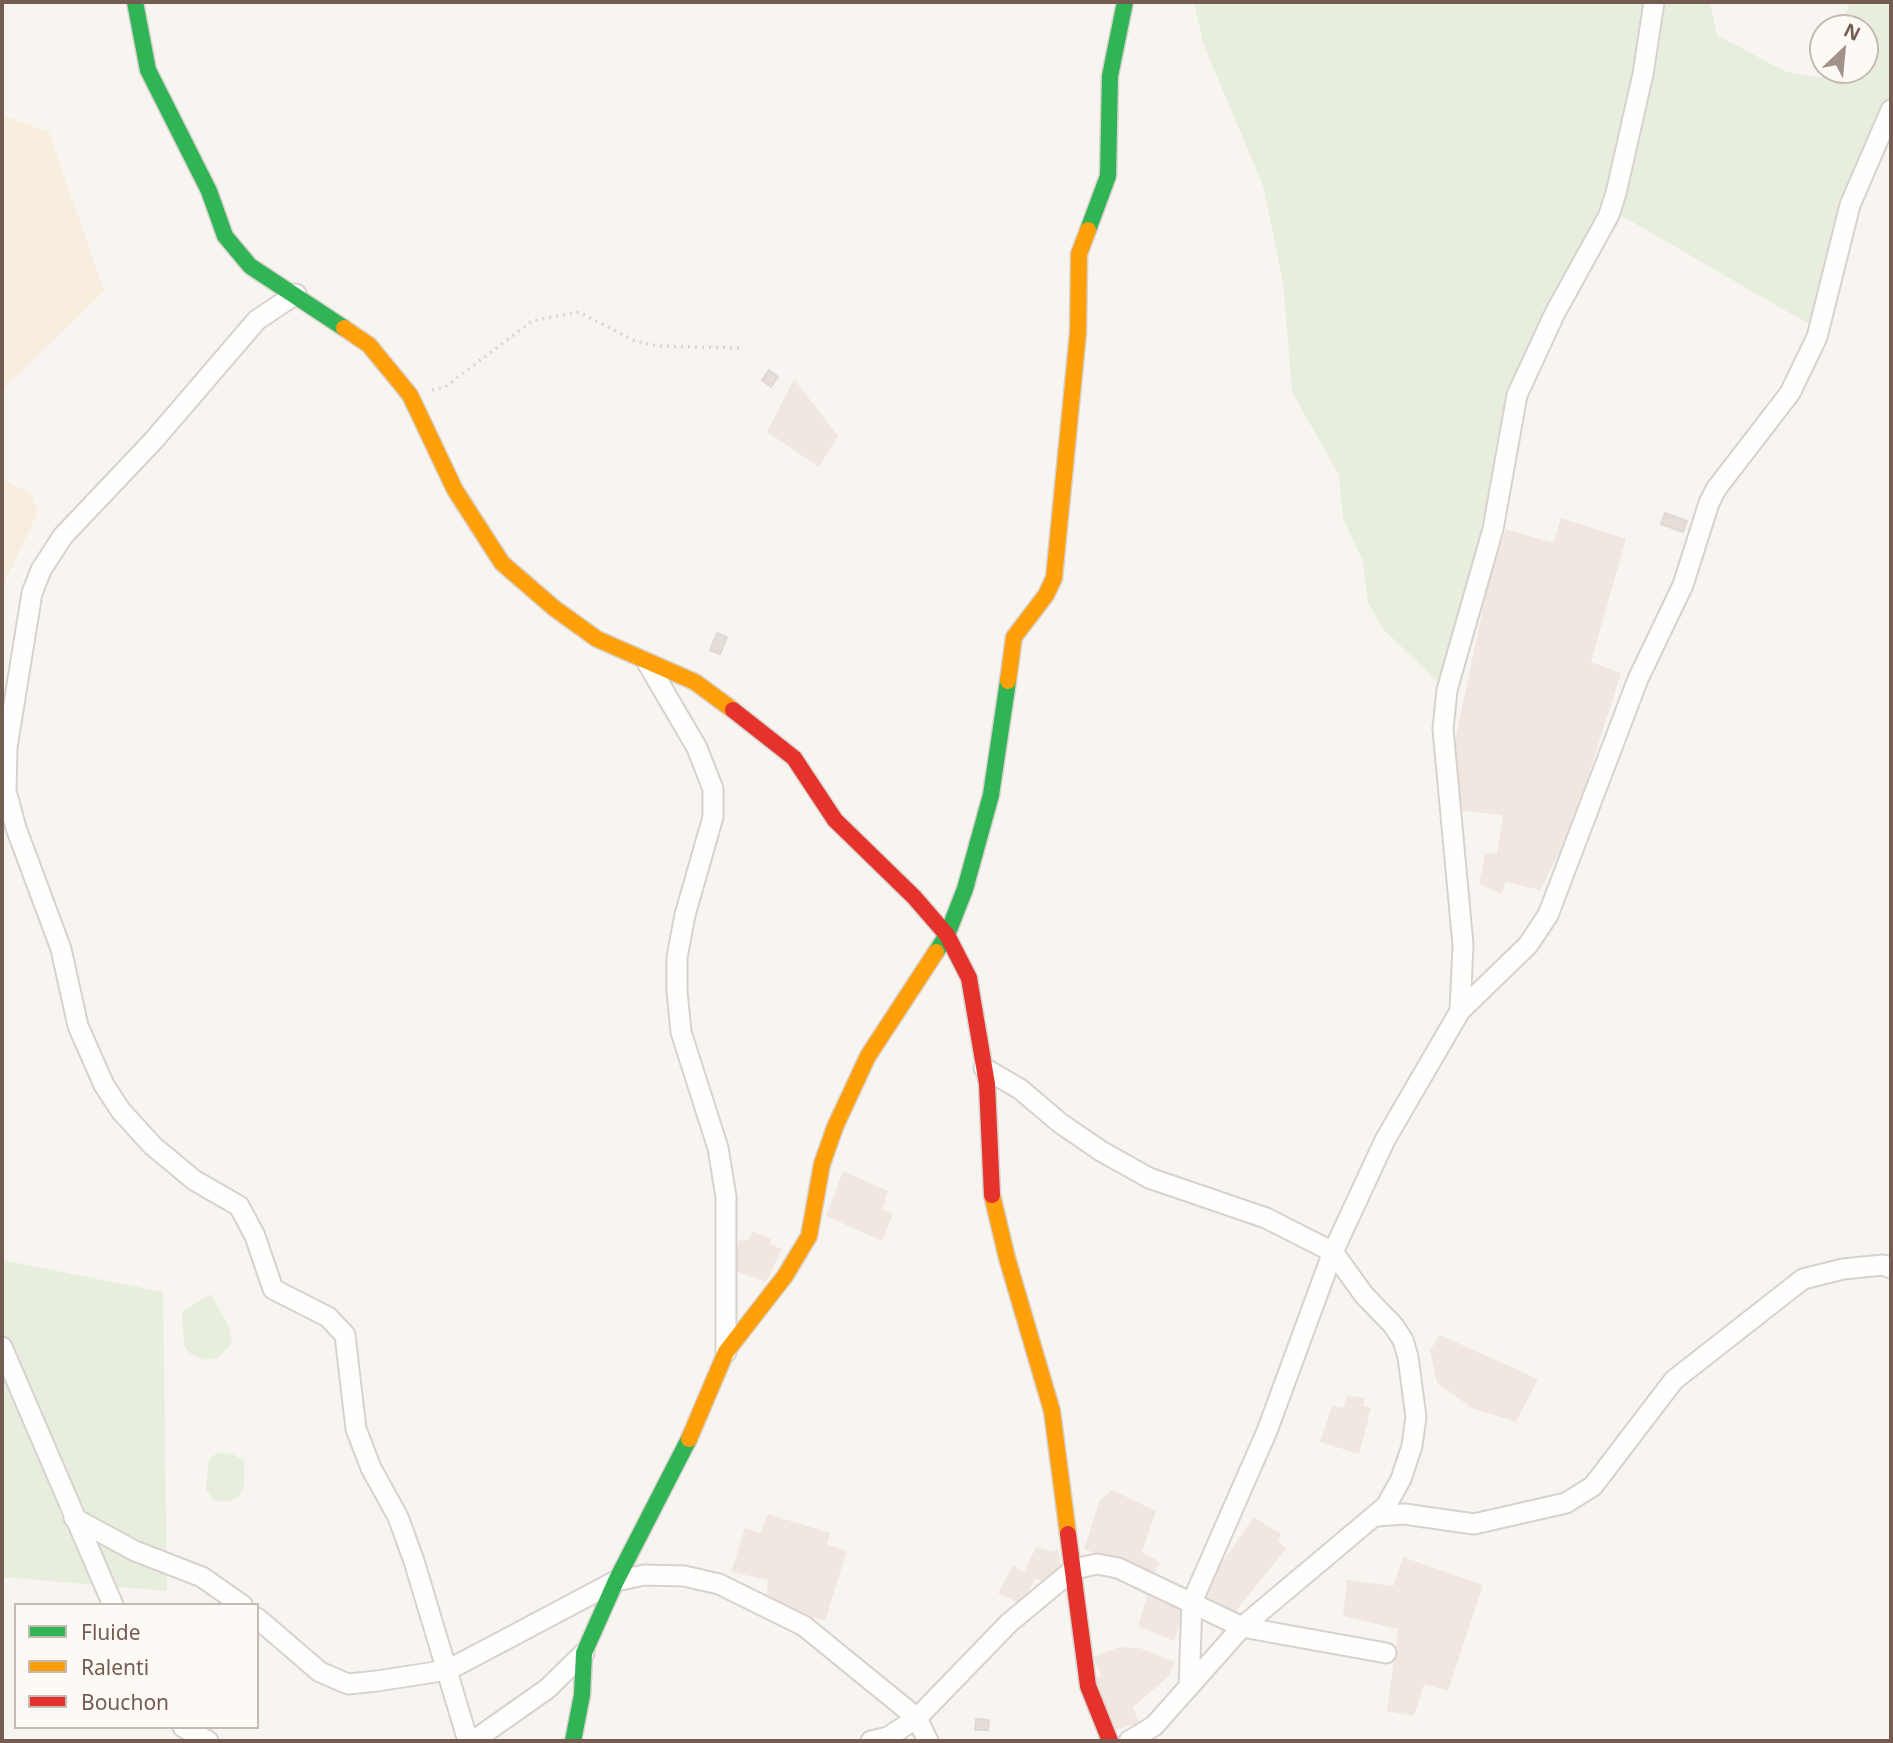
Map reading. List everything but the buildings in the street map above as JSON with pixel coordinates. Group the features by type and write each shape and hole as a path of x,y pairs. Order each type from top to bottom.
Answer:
{"street":[{"path":"135,2 148,69 209,191 225,236 250,266 296,294 369,345 410,395 455,490 502,563 554,608 597,639 648,664 695,682 793,758 835,820 914,897 947,934 969,978 984,1068 990,1185 1007,1258 1052,1411 1088,1686 1110,1741"},
{"path":"573,1741 582,1695 584,1653 616,1581 672,1474 713,1387 726,1352 785,1276 809,1236 822,1164 835,1127 868,1056 947,934 965,889 991,795 1014,636 1046,594 1054,578 1079,333 1079,254 1108,176 1110,76 1125,2"},
{"path":"1460,1011 1463,945 1443,729 1447,690 1493,529 1517,395 1555,313 1609,215 1616,193 1643,74 1654,2"},
{"path":"1189,1687 1192,1602 1278,1406 1333,1252 1385,1140 1460,1011 1528,945 1548,915 1638,679 1683,585 1709,503 1716,489 1784,402 1817,337 1850,205 1891,110"},
{"path":"296,294 257,320 154,440 63,536 41,570 32,593 7,747 6,791 61,949 78,1026 104,1085 121,1111 153,1146 194,1180 239,1206 251,1227 273,1289 328,1317 345,1335 356,1429 406,1539 448,1670 454,1703 471,1741 547,1689 584,1653"},
{"path":"648,664 697,748 713,789 713,817 685,915 677,957 677,991 681,1032 718,1147 726,1197 726,1352"},
{"path":"984,1068 1020,1088 1060,1123 1132,1169 1175,1188 1266,1218 1333,1252 1364,1295 1393,1325 1403,1340 1408,1357 1416,1418 1412,1446 1401,1479 1377,1516 1350,1535 1242,1627 1154,1726 1129,1741"},
{"path":"1377,1516 1404,1514 1474,1524 1566,1503 1593,1486 1674,1380 1803,1279 1843,1269 1883,1265 1891,1268"},
{"path":"2,1347 112,1603"},
{"path":"74,1518 135,1551 202,1577 239,1603"},
{"path":"879,1739 918,1718 1009,1623 1074,1569 1097,1564 1118,1568 1242,1627 1386,1653"},
{"path":"259,1620 320,1672 348,1684 448,1670 616,1581 644,1575 684,1576 719,1584 755,1599 804,1626 918,1718 929,1741 918,1741"},
{"path":"187,1729 208,1741"},
{"path":"879,1739 909,1741"}],"path":[{"path":"410,395 445,387 532,321 579,312 593,316 633,340 656,346 741,348"}],"shaded area":[{"path":"794,379 838,436 819,467 767,432"},
{"path":"1561,518 1626,539 1591,662 1621,673 1572,828 1540,890 1506,882 1501,894 1479,884 1485,853 1497,854 1503,815 1456,810 1455,741 1490,575 1506,529 1553,543"},
{"path":"843,1171 888,1191 882,1209 893,1214 882,1241 826,1216"},
{"path":"753,1231 771,1239 769,1244 782,1249 766,1282 730,1269 740,1239 748,1240"},
{"path":"1440,1335 1538,1379 1516,1422 1472,1408 1437,1383 1430,1350"},
{"path":"1347,1395 1365,1398 1363,1406 1371,1408 1359,1454 1320,1442 1332,1406 1343,1408"},
{"path":"1112,1490 1156,1511 1142,1552 1160,1562 1153,1576 1084,1549 1100,1500"},
{"path":"768,1514 830,1533 827,1544 847,1551 825,1621 766,1603 768,1580 731,1572 745,1528 760,1533"},
{"path":"1254,1517 1281,1534 1278,1541 1286,1549 1230,1618 1196,1602 1214,1556 1223,1561"},
{"path":"1036,1547 1054,1552 1058,1548 1062,1573 1049,1587 1036,1578 1021,1604 998,1593 1013,1565 1024,1572"},
{"path":"1403,1557 1483,1585 1448,1691 1424,1684 1414,1716 1387,1711 1398,1629 1343,1616 1347,1580 1393,1586"},
{"path":"1149,1589 1187,1604 1174,1641 1138,1626"},
{"path":"1119,1647 1140,1648 1175,1662 1169,1676 1133,1707 1139,1723 1106,1733 1089,1679 1101,1676 1093,1657"}],"green space":[{"path":"1194,2 1710,2 1717,35 1786,72 1809,76 1809,84 1879,84 1879,14 1846,14 1850,2 1891,2 1891,103 1817,329 1610,209 1525,373 1445,689 1384,630 1368,603 1363,562 1343,518 1339,475 1292,392 1283,282 1263,186 1203,43"},
{"path":"2,1260 163,1292 167,1591 2,1577"},
{"path":"211,1294 229,1327 232,1343 218,1358 204,1360 191,1354 184,1345 182,1312"},
{"path":"217,1453 232,1454 244,1460 244,1486 238,1498 227,1502 213,1500 206,1489 209,1459"}],"sand":[{"path":"2,115 49,132 104,291 2,390"},
{"path":"2,479 31,493 38,512 2,588"}],"traffic: fast":[{"path":"135,2 148,70 209,191 225,236 250,266 344,328"},
{"path":"1088,230 1108,176 1110,76 1125,2"},
{"path":"936,952 947,935 965,889 991,795 1008,681"},
{"path":"573,1741 582,1695 584,1653 616,1581 689,1439"}],"traffic: slow":[{"path":"1008,681 1014,637 1046,595 1054,578 1078,333 1079,254 1088,230"},
{"path":"344,328 369,345 410,395 455,490 502,563 554,608 597,639 695,682 733,710"},
{"path":"689,1439 726,1352 785,1276 809,1236 822,1164 835,1127 868,1056 936,952"},
{"path":"992,1195 1007,1258 1052,1411 1068,1534"}],"traffic: jam":[{"path":"733,710 794,758 835,820 914,897 947,935 969,978 987,1084 992,1195"},
{"path":"1068,1534 1088,1686 1110,1741"}]}
